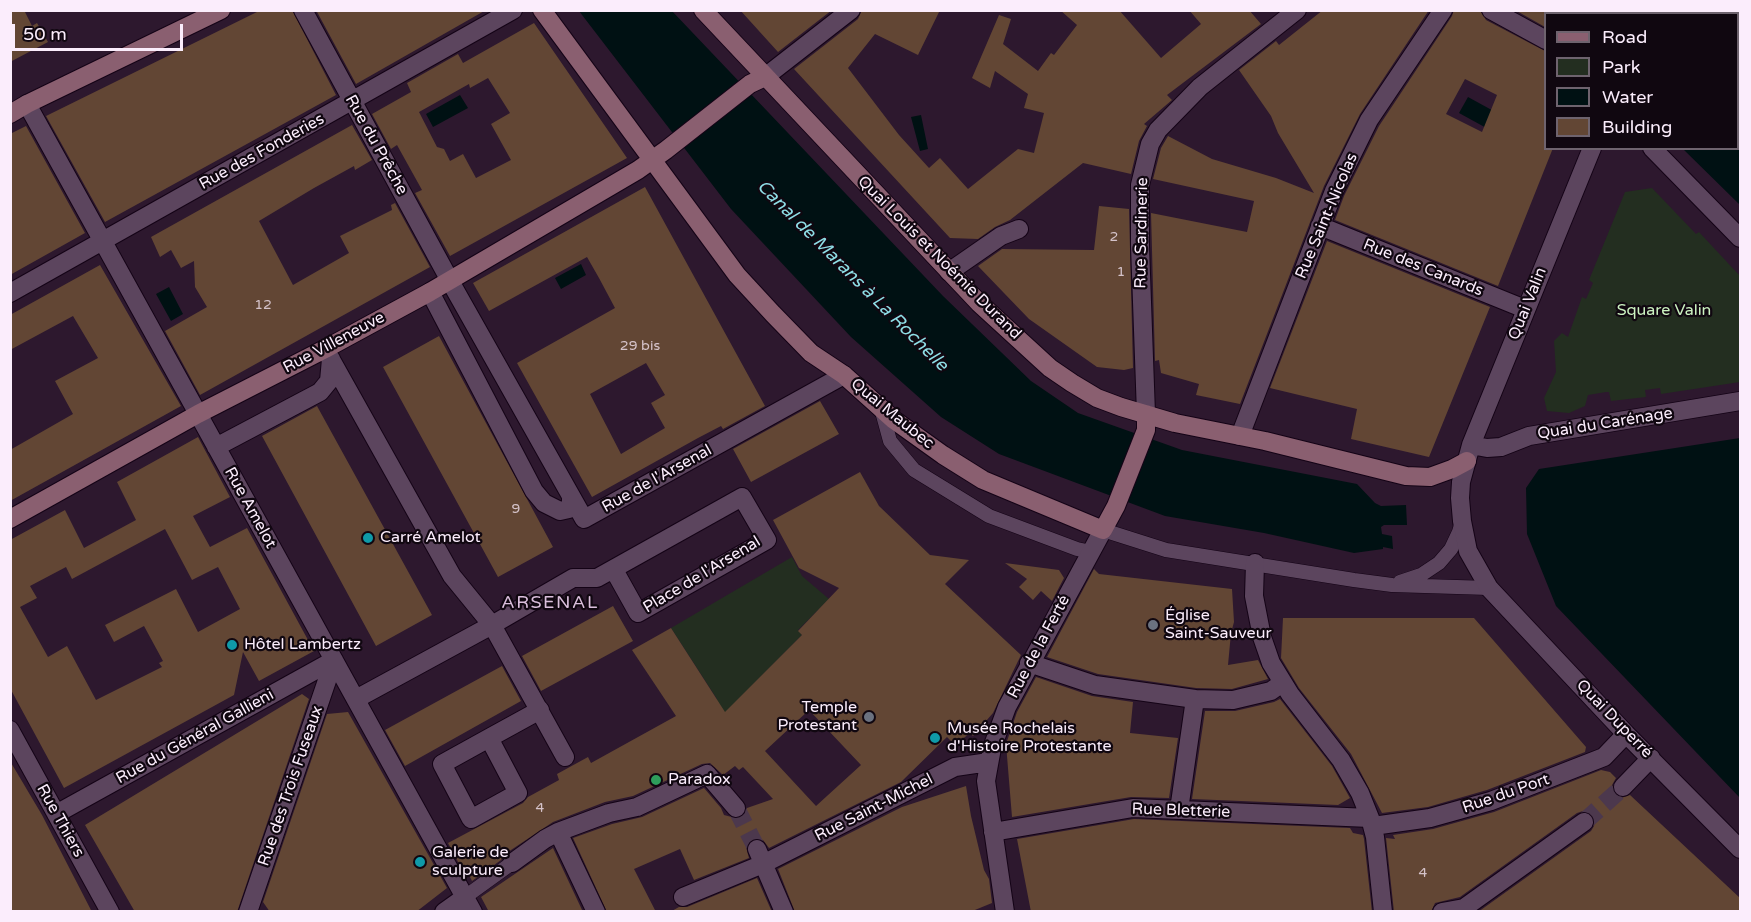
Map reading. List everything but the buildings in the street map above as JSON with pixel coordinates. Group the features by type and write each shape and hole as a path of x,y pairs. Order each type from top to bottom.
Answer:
{"main road":[{"path":"10,114 221,10"},
{"name":"Quai Maubec","path":"542,10 737,275 812,353 844,375 881,408 943,455 983,480 1103,530"},
{"name":"Quai Louis et Noémie Durand","path":"703,10 758,81 979,303 1050,368 1097,398 1146,422 1184,425 1240,436 1406,476 1430,477 1452,470 1469,453"},
{"name":"Rue Villeneuve","path":"10,519 198,414 328,354 653,160 758,81"},
{"path":"1103,530 1116,506 1146,422"}],"street":[{"name":"Rue du Prêche","path":"303,10 450,280"},
{"name":"Rue des Fonderies","path":"10,293 513,10"},
{"path":"758,81 850,10"},
{"name":"Rue Saint-Nicolas","path":"1240,436 1334,190 1369,120 1443,10"},
{"path":"1491,10 1544,39"},
{"name":"Rue Sardinerie","path":"1146,422 1140,185 1150,144 1158,130 1200,87 1295,11"},
{"name":"Rue Amelot","path":"27,105 469,904"},
{"name":"Quai Valin","path":"1462,521 1461,482 1469,453 1591,150"},
{"path":"1655,150 1740,238"},
{"name":"Rue des Canards","path":"1320,226 1526,309"},
{"path":"949,272 1001,236 1019,229"},
{"name":"Rue de l'Arsenal","path":"450,280 584,519 844,375"},
{"path":"430,292 534,491 550,507 560,511 572,505 571,497"},
{"path":"216,447 320,392 329,381 328,354"},
{"path":"328,354 452,576 492,625 565,757"},
{"name":"Quai du Carénage","path":"1469,453 1501,447 1529,436 1740,401"},
{"name":"Place de l'Arsenal","path":"742,497 766,540 638,613 614,570 742,497"},
{"name":"Quai Duperré","path":"1462,521 1468,551 1488,588 1626,734 1740,849"},
{"name":"Rue de la Ferté","path":"1005,912 986,781 989,762 1007,707 1103,530"},
{"path":"1255,563 1254,594 1262,637 1271,663 1282,683 1341,760 1360,793 1371,822 1375,837 1383,912"},
{"path":"356,699 573,578 597,578 614,570"},
{"name":"Rue du Général Gallieni","path":"56,814 334,660"},
{"name":"Rue des Trois Fuseaux","path":"248,912 334,660"},
{"path":"1029,663 1095,685 1195,699 1233,700 1271,690 1282,683"},
{"path":"1179,810 1195,699"},
{"path":"489,738 519,793 471,819 442,764 489,738 540,710"},
{"name":"Rue Thiers","path":"10,730 110,912"},
{"name":"Rue du Port","path":"1371,822 1430,818 1491,801 1604,757 1626,734"},
{"path":"1623,787 1651,758"},
{"name":"Rue Saint-Michel","path":"683,897 760,857 955,767 989,762"},
{"path":"512,863 545,838 558,832 609,813 637,807 707,774 736,808"},
{"name":"Rue Bletterie","path":"993,832 1133,808 1371,822"},
{"path":"1442,912 1464,908 1584,822"},
{"path":"558,832 596,912"},
{"path":"760,857 784,912"},
{"path":"444,912 469,904"}],"lane":[{"path":"881,408 890,441 914,470 989,516 1077,549 1091,552"},
{"name":"Quai Maubec","path":"1392,585 1421,575 1439,563 1451,549 1462,521"},
{"name":"Quai Maubec","path":"1103,530 1166,550 1354,580 1392,585 1488,588"},
{"path":"469,904 512,863"}],"green space":[{"name":"Square Valin","path":"1652,188 1696,234 1699,232 1740,276 1740,382 1661,394 1660,388 1645,390 1646,397 1611,401 1609,392 1606,392 1588,395 1585,406 1569,413 1547,411 1544,398 1556,372 1554,341 1562,333 1568,337 1582,297 1586,299 1593,283 1589,280 1625,192"},
{"path":"792,557 802,576 829,599 798,630 802,635 709,729 717,699 671,628"}],"water":[{"path":"1679,10 1740,11 1740,205 1684,150 1739,150 1739,12 1678,12"},
{"name":"Canal de Marans à La Rochelle","path":"579,11 672,11 943,296 1031,381 1078,413 1182,450 1357,484 1375,503 1381,506 1406,505 1407,525 1381,527 1382,534 1392,536 1393,549 1383,547 1383,549 1354,553 1264,533 1165,516 999,454 941,417 851,337 731,209"},
{"path":"460,95 468,108 433,127 426,114"},
{"path":"1468,97 1499,114 1490,130 1459,113"},
{"path":"921,115 928,149 920,151 911,117"},
{"path":"581,264 586,275 561,289 555,278"},
{"path":"169,287 183,314 171,321 156,294"},
{"path":"1740,438 1740,798 1556,606 1527,534 1526,488 1539,469"}],"tunnel":[{"path":"1584,822 1623,787"},
{"path":"736,808 757,849"}],"place":[{"name":"Carré Amelot","path":"368,538"},
{"name":"Église Saint-Sauveur","path":"1153,625"},
{"name":"Hôtel Lambertz","path":"232,645"},
{"name":"Temple Protestant","path":"869,717"},
{"name":"Musée Rochelais d'Histoire Protestante","path":"935,738"},
{"name":"Paradox","path":"656,780"},
{"name":"Galerie de sculpture","path":"420,862"}],"district":[{"name":"ARSENAL","path":"550,603"}]}
